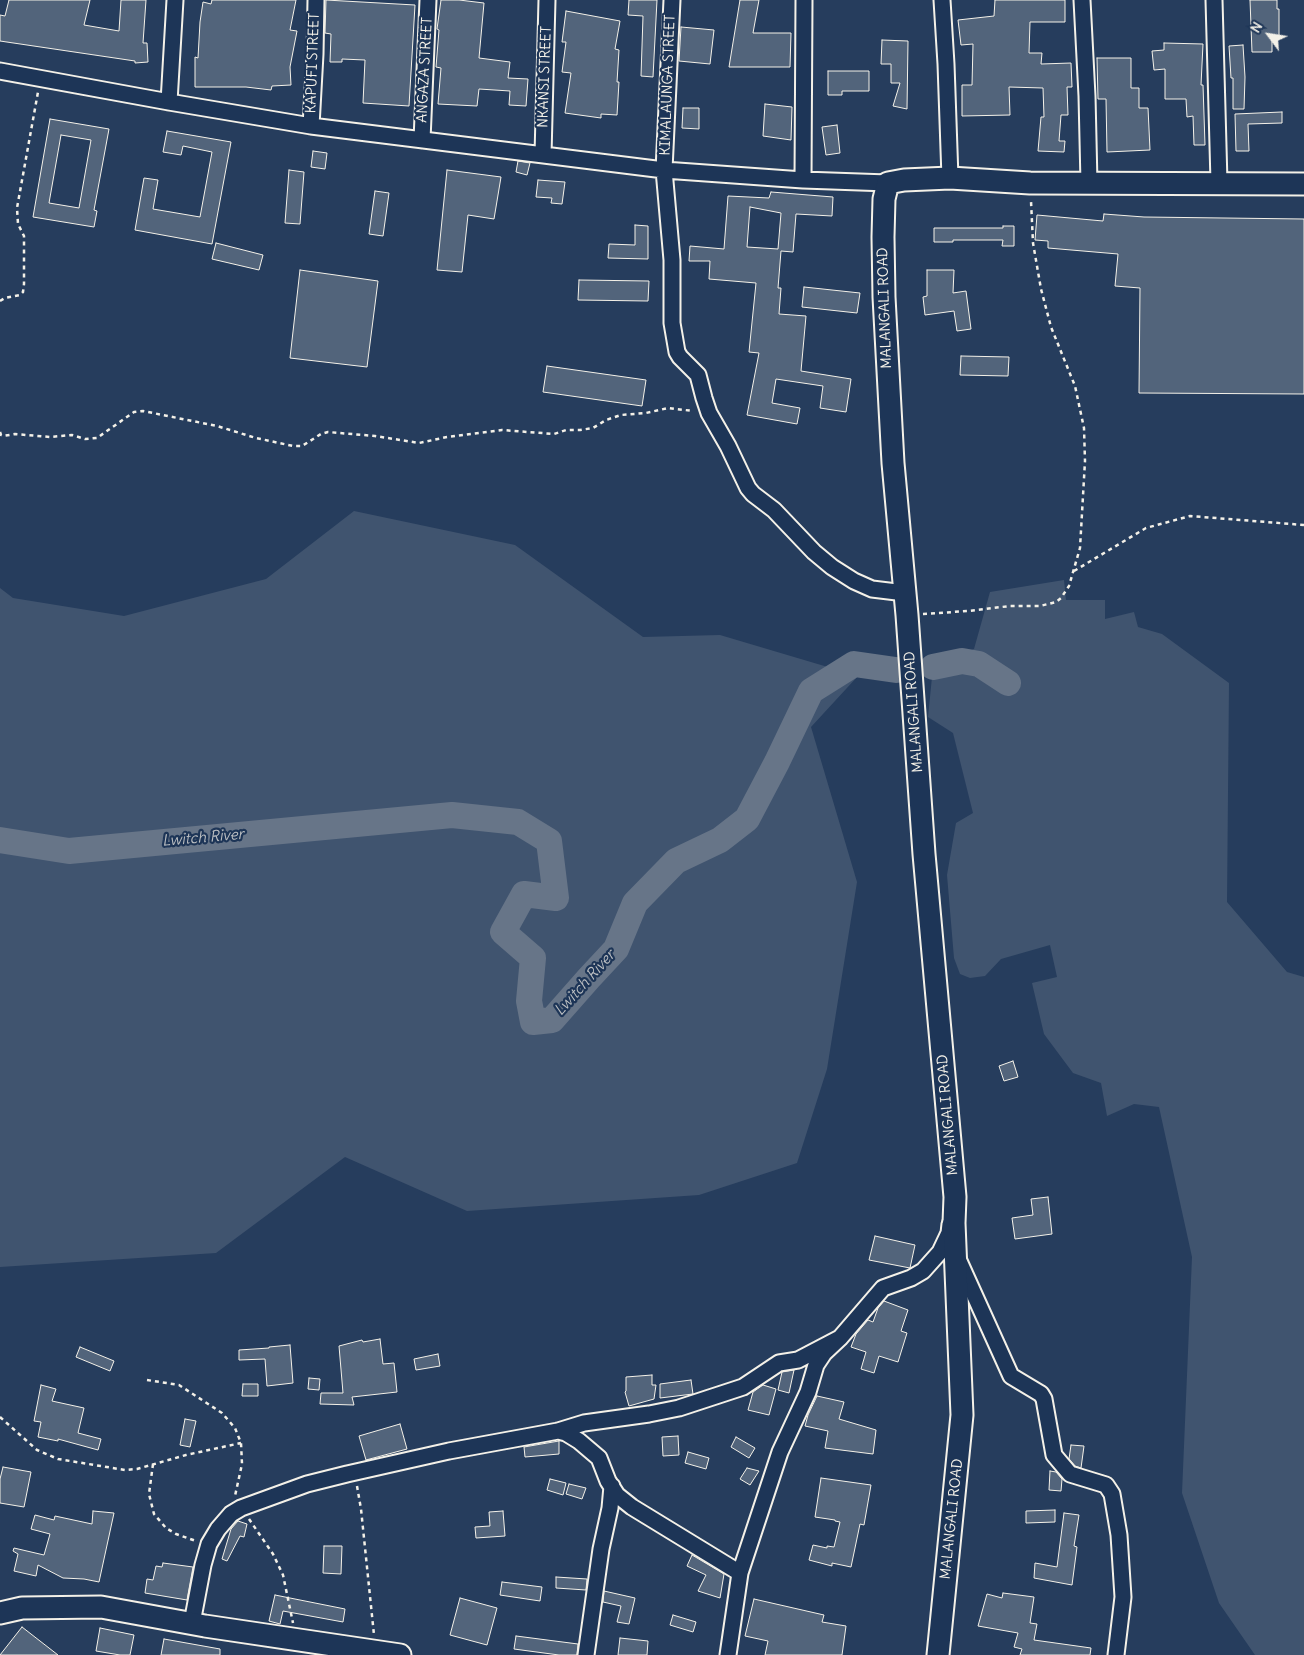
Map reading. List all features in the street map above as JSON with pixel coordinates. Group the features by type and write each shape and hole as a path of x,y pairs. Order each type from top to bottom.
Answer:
{"street":[{"path":"170,102 175,0"},
{"name":"KAPUFI STREET","path":"311,126 316,0"},
{"name":"ANGAZA STREET","path":"422,140 428,0"},
{"name":"NKANSI STREET","path":"543,155 548,0"},
{"name":"KIMALAUNGA STREET","path":"672,0 664,170 672,260 672,324 674,340 680,357 698,375 709,413 728,446 748,488 774,510 814,552 832,567 854,581 872,589 905,594"},
{"path":"803,180 804,0"},
{"path":"942,0 950,178"},
{"path":"1082,0 1089,183"},
{"path":"1214,0 1219,182"},
{"path":"0,71 311,126 664,170 803,180 888,183 904,180 950,178 1030,184 1219,182 1304,184"},
{"name":"MALANGALI ROAD","path":"888,183 884,199 884,297 893,463 907,616 924,854 955,1196 954,1223 962,1415 938,1655"},
{"path":"728,1655 740,1572 780,1452 808,1392 816,1365 883,1288 911,1278 923,1271 940,1252 948,1233 955,1196"},
{"path":"955,1253 1011,1376 1041,1394 1044,1399 1054,1455 1070,1474 1106,1485 1112,1494 1119,1535 1123,1597 1116,1655"},
{"path":"192,1623 203,1565 210,1544 218,1529 236,1511 306,1484 359,1471 449,1451 558,1431 584,1424 679,1408 743,1386 779,1363 798,1360 840,1338"},
{"path":"558,1431 579,1441 599,1458 617,1495 632,1507 740,1572"},
{"path":"586,1655 612,1486"},
{"path":"0,1613 22,1608 101,1606 192,1623 390,1654"}],"path":[{"path":"0,301 20,295 23,292 25,248 24,236 18,224 17,208 40,78"},
{"path":"907,616 1056,602 1062,598 1069,586 1080,548 1085,461 1084,428 1075,386 1051,327 1042,289 1034,243 1030,184"},
{"path":"0,432 0,435 3,436 15,434 63,437 72,435 86,439 97,438 134,412 143,411 217,426 256,438 293,446 302,446 321,434 328,432 375,436 419,443 502,430 547,434 566,430 587,429 621,415 646,413 668,408 709,413"},
{"path":"1073,571 1146,528 1190,516 1304,525"},
{"path":"147,1380 179,1384 222,1413 235,1428 242,1443 242,1464 236,1511 274,1554 283,1574 296,1639"},
{"path":"0,1417 37,1450 58,1459 125,1470 137,1470 153,1464 242,1443"},
{"path":"153,1464 149,1494 154,1514 166,1528 176,1534 194,1541 210,1544"},
{"path":"359,1471 356,1484 390,1654"}],"shaded area":[{"path":"354,511 515,545 643,637 720,635 858,676 811,727 857,882 827,1069 797,1163 699,1195 467,1211 345,1157 216,1253 0,1267 0,588 13,598 124,616 266,579"},
{"path":"1064,580 1066,600 1105,600 1105,619 1134,612 1138,627 1162,634 1229,683 1227,902 1287,972 1304,977 1304,1655 1255,1655 1219,1603 1182,1493 1192,1257 1159,1107 1134,1104 1107,1116 1101,1083 1073,1073 1044,1034 1032,983 1057,977 1050,945 1001,959 985,976 970,978 960,974 954,958 947,875 956,823 973,813 953,733 928,717 933,667 974,649 990,592"}],"building":[{"path":"9,0 90,0 84,25 119,31 121,0 146,0 143,43 147,43 148,62 135,63 135,61 0,41 0,15 5,16"},
{"path":"212,0 296,0 290,30 297,31 290,67 291,85 272,86 271,90 246,87 195,87 195,57 198,58 203,2 211,4"},
{"path":"326,0 415,5 409,106 363,103 365,60 342,59 342,62 330,62 331,34 325,33"},
{"path":"441,0 484,3 479,58 510,62 508,78 528,79 526,106 509,105 510,91 479,89 477,106 438,104 441,68 436,67 439,30 437,29"},
{"path":"629,0 657,0 653,77 641,76 643,16 628,15"},
{"path":"740,0 759,0 753,33 791,33 790,67 729,67"},
{"path":"995,0 1065,0 1065,22 1030,22 1029,53 1042,53 1041,64 1071,63 1072,87 1067,87 1068,115 1061,115 1059,141 1065,141 1064,152 1038,151 1041,117 1044,117 1043,88 1009,87 1010,115 962,116 962,85 972,85 973,44 961,45 958,20 994,16"},
{"path":"1250,0 1277,0 1277,9 1279,9 1279,39 1272,39 1272,52 1252,52"},
{"path":"566,11 620,21 615,49 619,50 617,115 601,114 601,118 565,113 571,73 562,72 566,42 562,42"},
{"path":"681,27 714,30 710,64 679,61"},
{"path":"882,40 908,41 907,109 893,106 900,83 891,83 891,64 881,64"},
{"path":"1164,43 1203,44 1201,85 1203,85 1205,145 1194,145 1193,116 1187,117 1186,99 1165,99 1165,69 1154,70 1152,51 1164,50"},
{"path":"1243,45 1244,109 1233,109 1233,78 1231,78 1229,46"},
{"path":"1097,58 1131,58 1131,88 1139,88 1139,108 1148,108 1150,150 1107,152 1106,99 1098,99"},
{"path":"828,71 869,71 869,91 842,91 842,95 828,95"},
{"path":"765,104 792,107 791,140 763,136"},
{"path":"683,108 699,108 699,129 682,128"},
{"path":"1282,112 1282,123 1248,124 1249,151 1236,151 1235,114"},
{"path":"50,119 109,129 94,210 97,211 94,227 33,217","holes":["61,135 91,140 79,208 49,203"]},
{"path":"837,125 840,153 826,155 822,127"},
{"path":"167,131 231,142 212,244 135,230 144,178 158,180 153,209 200,217 212,152 183,146 181,155 163,152"},
{"path":"313,151 327,153 325,169 311,167"},
{"path":"518,161 530,163 527,175 516,172"},
{"path":"289,170 304,172 300,224 285,223"},
{"path":"447,170 501,177 494,219 468,215 462,272 437,270"},
{"path":"538,180 565,182 562,204 551,203 552,198 536,197"},
{"path":"375,191 389,193 383,236 369,234"},
{"path":"771,192 833,197 832,216 796,214 793,252 781,251 778,288 781,288 779,314 806,316 801,371 851,379 846,412 820,408 823,386 776,379 772,403 800,408 797,424 747,415 759,353 749,352 756,283 709,279 710,261 689,261 690,246 724,249 728,196 769,198","holes":["750,207 781,213 778,249 747,247"]},
{"path":"1104,214 1144,217 1304,219 1304,394 1139,393 1140,288 1115,286 1118,254 1048,248 1048,241 1035,240 1037,215 1103,221"},
{"path":"635,225 648,226 648,259 608,258 609,244 635,245"},
{"path":"1003,226 1014,226 1014,246 1002,246 1003,240 934,242 934,228 1003,228"},
{"path":"216,243 263,255 259,270 212,259"},
{"path":"300,270 378,281 367,367 290,358"},
{"path":"927,270 954,270 953,293 966,291 971,329 957,331 954,311 925,315 923,297 927,296"},
{"path":"579,280 649,281 648,301 578,300"},
{"path":"804,287 860,293 857,313 802,307"},
{"path":"961,356 1009,357 1008,376 960,375"},
{"path":"547,366 646,380 642,406 543,392"},
{"path":"1013,1061 1018,1077 1004,1081 999,1066"},
{"path":"1048,1197 1052,1234 1015,1239 1012,1218 1033,1215 1031,1199"},
{"path":"875,1236 915,1245 910,1268 869,1260"},
{"path":"884,1301 908,1310 901,1331 907,1333 898,1362 879,1356 874,1373 861,1369 866,1352 851,1347 856,1334 868,1320 873,1322 878,1308"},
{"path":"380,1339 383,1364 394,1363 397,1392 352,1397 354,1405 320,1404 321,1393 343,1393 339,1346 362,1340 363,1342"},
{"path":"290,1345 293,1383 267,1386 265,1359 239,1360 239,1350"},
{"path":"80,1347 114,1361 110,1371 76,1357"},
{"path":"438,1354 440,1366 416,1370 414,1359"},
{"path":"794,1370 789,1393 778,1390 782,1372"},
{"path":"652,1375 652,1385 656,1385 654,1399 629,1406 625,1392 626,1377"},
{"path":"309,1378 320,1379 319,1390 308,1389"},
{"path":"691,1380 693,1394 660,1398 660,1384"},
{"path":"243,1384 258,1384 258,1396 242,1396"},
{"path":"41,1385 56,1389 52,1401 84,1408 78,1433 101,1439 98,1450 58,1439 58,1441 38,1437 41,1422 34,1421"},
{"path":"763,1385 776,1389 769,1415 748,1410 753,1392"},
{"path":"817,1396 844,1402 839,1419 876,1430 873,1454 825,1448 828,1431 805,1426"},
{"path":"185,1419 196,1421 190,1447 180,1445"},
{"path":"400,1424 407,1449 366,1460 359,1436"},
{"path":"678,1436 679,1455 663,1456 662,1437"},
{"path":"736,1437 755,1448 749,1458 731,1447"},
{"path":"559,1441 559,1454 525,1457 524,1447"},
{"path":"1071,1445 1084,1446 1081,1468 1075,1466 1069,1459"},
{"path":"688,1452 709,1458 706,1469 685,1463"},
{"path":"3,1467 31,1472 24,1507 0,1503 0,1479"},
{"path":"747,1468 759,1471 750,1485 740,1479"},
{"path":"1050,1471 1056,1472 1062,1479 1061,1491 1049,1490"},
{"path":"821,1478 871,1485 864,1525 860,1524 851,1567 832,1563 832,1566 809,1560 813,1545 827,1548 827,1546 834,1547 840,1522 815,1517"},
{"path":"550,1479 566,1483 563,1495 547,1490"},
{"path":"569,1484 586,1488 582,1499 566,1494"},
{"path":"1055,1510 1055,1522 1026,1523 1026,1511"},
{"path":"93,1511 114,1513 99,1582 63,1578 38,1565 36,1576 14,1571 18,1554 13,1551 14,1548 44,1555 50,1534 31,1529 35,1515 54,1520 55,1516 92,1524"},
{"path":"503,1511 505,1536 476,1538 475,1527 490,1526 489,1512"},
{"path":"1064,1513 1079,1515 1074,1546 1077,1547 1072,1585 1034,1578 1035,1563 1057,1567"},
{"path":"238,1521 247,1524 244,1537 240,1536 227,1561 222,1559 231,1529"},
{"path":"324,1546 342,1546 341,1574 323,1573"},
{"path":"692,1555 724,1574 720,1598 698,1591 706,1575 687,1566"},
{"path":"163,1563 193,1567 187,1600 145,1593 147,1579 153,1580 156,1566 162,1567"},
{"path":"556,1577 587,1579 586,1590 556,1588"},
{"path":"502,1582 542,1587 540,1601 500,1595"},
{"path":"604,1591 635,1598 629,1624 617,1622 621,1606 603,1602"},
{"path":"1003,1593 1034,1597 1030,1623 1037,1624 1034,1640 1091,1648 1090,1655 1020,1655 1022,1649 1014,1647 1018,1633 978,1626 987,1594 1002,1598"},
{"path":"275,1595 345,1609 343,1622 283,1611 280,1624 269,1621"},
{"path":"460,1598 497,1608 487,1645 450,1635"},
{"path":"754,1599 824,1615 822,1622 846,1626 842,1655 765,1655 768,1641 745,1636"},
{"path":"673,1615 696,1622 693,1632 670,1625"},
{"path":"22,1627 58,1655 0,1655"},
{"path":"100,1628 134,1635 130,1655 96,1651"},
{"path":"516,1636 578,1644 577,1655 559,1655 514,1649"},
{"path":"620,1638 648,1641 647,1655 618,1655"},
{"path":"164,1639 220,1649 220,1655 161,1655"}],"waterway":[{"path":"933,667 962,661 979,664 1008,683"},
{"name":"Lwitch River","path":"0,840 69,851 452,815 518,822 549,841 556,898 524,894 503,932 533,958 529,1001 533,1022 552,1020 616,949 635,903 676,861 720,840 747,819 811,691 854,664 896,670"}]}
